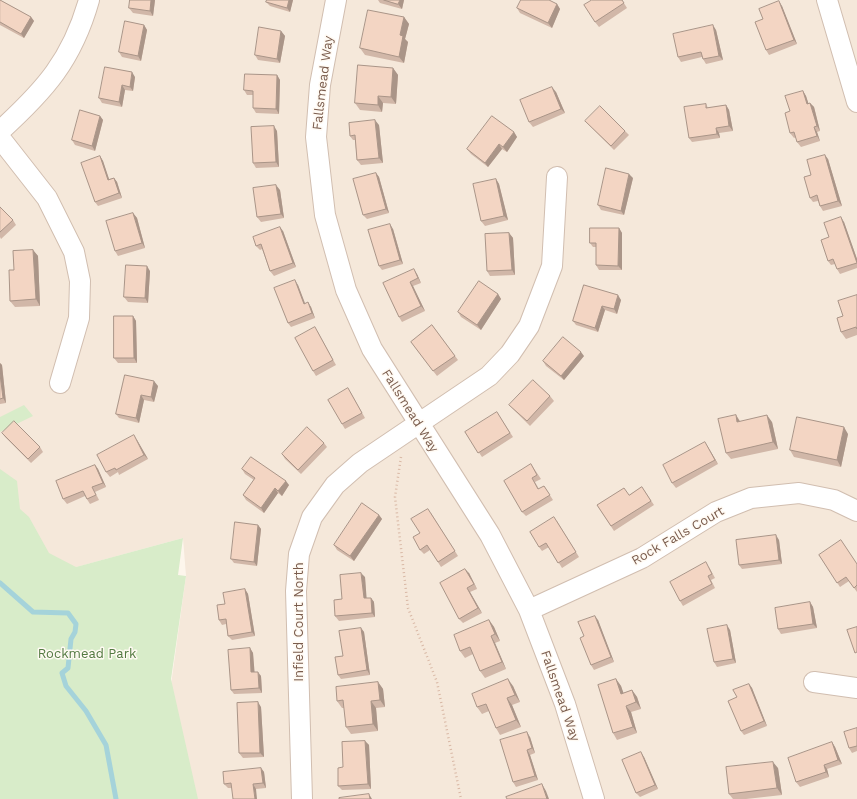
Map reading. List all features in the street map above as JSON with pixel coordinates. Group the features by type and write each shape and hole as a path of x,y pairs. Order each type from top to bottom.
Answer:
{"street":[{"path":"0,131 33,101 61,66 82,26 89,0"},
{"name":"Fallsmead Way","path":"336,0 320,85 316,137 325,215 346,290 372,349 490,536 529,610 565,704 594,799"},
{"path":"827,0 857,102"},
{"path":"0,138 47,198 74,252 80,281 79,318 60,383"},
{"name":"Infield Court North","path":"302,799 296,591 299,554 312,517 335,485 360,463 489,376 510,354 529,326 552,266 557,177"},
{"name":"Rock Falls Court","path":"529,610 642,558 716,512 751,498 799,493 834,500 857,511"},
{"path":"814,682 857,688"}],"path":[{"path":"402,451 395,497 408,608 437,682 461,799"}],"shaded area":[{"path":"0,0 857,0 857,799 174,799 170,692 186,576 183,538 58,572 0,492"}],"green space":[{"path":"24,405 33,416 0,432 0,417"},
{"name":"Rockmead Park","path":"0,469 17,481 20,509 29,517 49,553 76,567 183,538 178,575 186,576 171,679 198,799 0,799"}],"building":[{"path":"0,0 31,17 21,34 0,22"},
{"path":"130,0 151,0 150,11 129,8"},
{"path":"267,0 289,0 287,8 266,2"},
{"path":"384,0 400,0 398,4"},
{"path":"521,0 549,0 557,4 548,23 517,8"},
{"path":"592,0 622,0 624,3 595,22 584,5"},
{"path":"779,1 794,40 766,50 755,22 763,19 759,9"},
{"path":"368,10 404,17 400,35 403,36 399,57 360,48"},
{"path":"125,21 144,25 138,56 119,52"},
{"path":"713,25 719,56 703,59 701,52 678,57 673,34"},
{"path":"259,27 281,31 277,59 255,55"},
{"path":"358,65 393,68 391,97 378,96 378,105 355,103"},
{"path":"105,67 132,72 130,87 122,85 119,102 99,98"},
{"path":"245,74 277,75 276,109 253,108 253,91 244,90"},
{"path":"552,87 561,109 529,122 520,100"},
{"path":"803,91 807,104 810,103 817,126 814,127 817,136 797,142 794,132 790,133 785,113 790,111 785,96"},
{"path":"706,104 706,108 726,105 729,126 716,128 717,134 689,138 684,107"},
{"path":"600,106 625,131 611,146 585,121"},
{"path":"80,110 100,116 92,146 72,140"},
{"path":"492,116 514,132 503,147 499,144 485,163 467,149"},
{"path":"375,120 379,158 357,160 355,135 350,136 349,123"},
{"path":"274,126 276,162 253,163 251,127"},
{"path":"825,155 838,201 820,206 817,195 810,198 804,177 811,175 807,160"},
{"path":"100,156 108,180 114,178 119,193 95,202 81,163"},
{"path":"606,168 629,174 621,211 598,205"},
{"path":"376,173 386,209 363,215 353,179"},
{"path":"496,179 504,216 481,221 473,184"},
{"path":"276,185 281,214 257,217 253,188"},
{"path":"0,207 13,220 0,232"},
{"path":"133,213 142,243 115,251 106,221"},
{"path":"841,217 857,263 837,269 833,259 828,261 821,240 829,237 824,223"},
{"path":"390,224 400,260 379,266 368,230"},
{"path":"280,227 293,263 270,271 261,244 256,246 253,237"},
{"path":"590,228 619,228 618,266 596,265 596,243 590,243"},
{"path":"509,233 512,270 487,271 485,234"},
{"path":"33,250 36,299 10,301 9,270 14,270 13,251"},
{"path":"126,265 147,266 145,298 124,297"},
{"path":"414,269 418,278 410,282 421,306 399,317 383,283"},
{"path":"295,280 304,304 308,302 312,313 288,323 274,288"},
{"path":"479,281 498,294 477,325 458,312"},
{"path":"584,285 618,295 614,309 602,306 595,328 573,321"},
{"path":"857,295 857,329 856,327 841,332 837,318 843,316 838,301"},
{"path":"114,316 133,316 134,358 114,358"},
{"path":"432,325 455,356 433,371 411,342"},
{"path":"315,327 333,360 313,371 295,338"},
{"path":"563,337 581,352 561,376 543,361"},
{"path":"0,374 3,398 0,399"},
{"path":"125,375 154,381 151,397 141,395 136,418 116,414"},
{"path":"533,380 550,396 527,421 509,405"},
{"path":"348,388 362,413 342,424 328,400"},
{"path":"497,412 510,433 478,453 465,432"},
{"path":"736,415 737,422 767,415 773,442 726,453 718,419"},
{"path":"797,417 844,427 837,460 790,450"},
{"path":"14,421 40,447 28,459 2,433"},
{"path":"307,427 324,443 298,470 282,454"},
{"path":"134,435 144,455 116,470 115,468 106,472 97,455"},
{"path":"705,442 715,460 672,483 663,465"},
{"path":"251,457 286,481 278,491 275,488 261,508 243,495 255,478 242,469"},
{"path":"531,464 537,475 532,478 538,489 544,486 550,495 522,512 504,481"},
{"path":"95,465 103,483 92,487 96,495 87,499 83,491 63,499 56,481"},
{"path":"642,487 651,501 611,526 597,505 624,488 629,495"},
{"path":"362,503 379,515 350,556 334,545"},
{"path":"428,509 455,551 438,562 427,545 420,550 413,537 420,533 411,519"},
{"path":"554,517 576,552 558,563 546,543 539,547 530,532"},
{"path":"235,522 258,525 254,562 231,559"},
{"path":"776,535 779,560 739,565 736,540"},
{"path":"841,540 857,564 857,585 854,588 846,577 837,583 819,555"},
{"path":"706,562 712,574 708,576 712,584 680,601 670,582"},
{"path":"465,569 474,584 467,588 478,608 459,619 440,583"},
{"path":"361,573 364,598 371,598 372,613 335,616 334,600 342,599 340,575"},
{"path":"245,589 252,632 228,636 226,619 219,620 217,605 225,604 223,593"},
{"path":"810,602 813,624 778,629 775,608"},
{"path":"595,616 611,657 591,665 580,638 584,636 578,622"},
{"path":"489,620 495,634 491,636 502,662 480,671 470,647 460,651 454,635"},
{"path":"727,625 733,659 714,662 707,629"},
{"path":"857,627 857,652 855,653 847,630"},
{"path":"361,628 367,670 338,675 335,657 343,656 339,631"},
{"path":"250,648 251,672 258,672 259,688 231,690 228,650"},
{"path":"508,679 515,695 507,698 516,720 496,728 486,704 477,707 472,694"},
{"path":"616,679 621,694 632,690 636,702 626,706 633,727 613,733 598,685"},
{"path":"378,682 380,700 371,701 373,724 346,727 343,700 337,701 336,687"},
{"path":"749,684 764,721 741,731 728,701 737,697 733,690"},
{"path":"258,702 260,753 239,753 237,703"},
{"path":"857,728 857,746 849,748 844,732"},
{"path":"527,732 532,748 527,750 535,776 513,782 500,740"},
{"path":"365,741 368,784 338,786 338,768 343,767 342,742"},
{"path":"832,742 838,760 824,765 826,772 796,782 788,758"},
{"path":"641,752 655,785 636,793 622,760"},
{"path":"773,762 777,788 729,794 726,767"},
{"path":"261,768 263,783 253,784 255,799 233,799 231,783 224,784 223,772"},
{"path":"542,784 547,799 507,799 506,797"},
{"path":"369,794 370,799 339,799 339,798"}],"waterway":[{"path":"0,583 33,612 68,613 76,624 75,632 71,639 68,668 62,673 66,686 86,711 106,745 116,799"}]}
